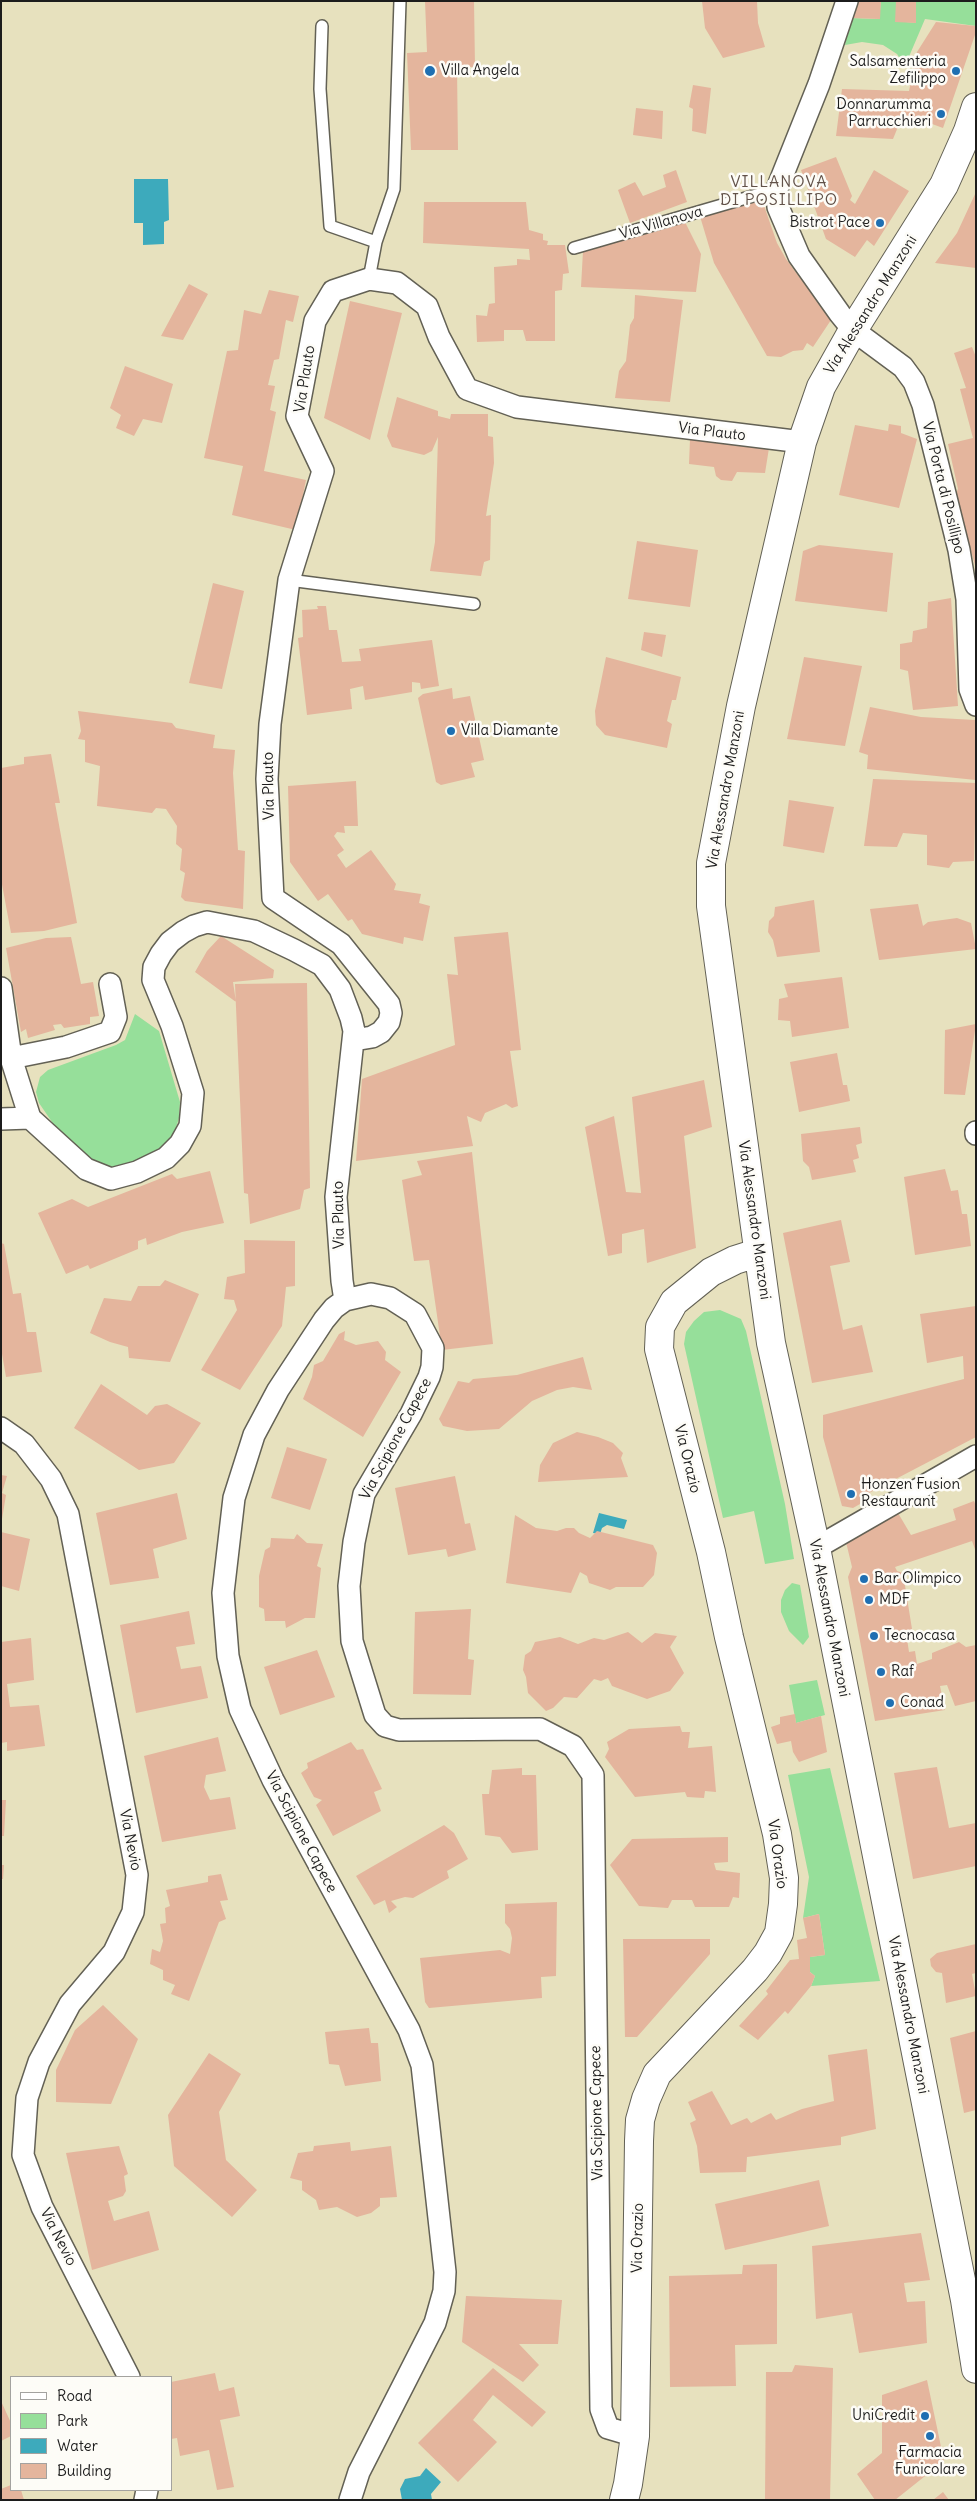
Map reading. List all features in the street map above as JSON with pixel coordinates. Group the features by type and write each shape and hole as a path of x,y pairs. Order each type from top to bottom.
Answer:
{"street":[{"path":"847,1 819,84 777,188 780,215 799,256 853,330"},
{"name":"Via Alessandro Manzoni","path":"976,107 968,131 944,185 853,330 821,387 802,442 740,706 711,863 711,906 771,1343 816,1548 965,2300 976,2369"},
{"name":"Via Plauto","path":"354,1040 372,1037 381,1032 389,1022 391,1013 389,1004 341,944 273,898 268,770 270,724 289,580 323,471 297,416 315,321 334,291 369,280 397,283 427,306 439,337 467,389 517,407 802,442"},
{"name":"Via Porta di Posillipo","path":"853,330 903,367 914,382 923,405 959,550 967,599 970,689 976,705"},
{"name":"Via Plauto","path":"30,1118 86,1169 111,1179 137,1172 166,1158 180,1144 190,1126 193,1093 172,1026 153,980 154,967 170,942 194,926 207,922 254,931 322,965 340,989 351,1018 354,1040 336,1197 345,1300"},
{"path":"11,1058 66,1047 110,1032 116,1017 110,984"},
{"path":"1,988 11,1058 30,1118 1,1119"},
{"name":"Via Orazio","path":"624,2500 635,2436 640,2120 646,2099 657,2074 755,1970 768,1953 779,1933 783,1904 784,1878 776,1834 729,1637 711,1552 659,1349 660,1327 674,1302 711,1272 735,1260 758,1253"},
{"name":"Via Scipione Capece","path":"350,2500 359,2472 434,2324 444,2291 445,2272 422,2065 409,2030 273,1780 240,1709 228,1656 223,1593 234,1498 254,1435 278,1390 324,1320 334,1308 345,1300 372,1294 390,1298 415,1314 433,1348 432,1367 429,1377 411,1414 364,1494 354,1542 349,1586 352,1641 375,1715 386,1726 399,1730 540,1729 573,1746 593,1775 600,2409 608,2428 635,2436"},
{"name":"Via Nevio","path":"1,1428 24,1444 51,1479 68,1514 87,1624 137,1875 133,1912 114,1952 70,2004 39,2062 27,2098 23,2155 42,2207 129,2376"},
{"path":"816,1548 976,1456"}],"lane":[{"path":"369,280 376,242 394,190 400,1"},
{"path":"322,26 320,89 330,226 376,242"},
{"name":"Via Villanova","path":"574,248 777,188"},
{"path":"289,580 474,604"}],"green space":[{"path":"881,1 896,1 896,21 916,23 916,1 976,1 976,26 925,19 905,66 897,54 883,45 862,42 845,45 851,18 879,19"},
{"path":"135,1014 159,1031 180,1102 179,1118 175,1131 163,1148 147,1160 106,1172 63,1138 39,1103 36,1092 40,1077 48,1070 125,1040"},
{"path":"720,1310 741,1319 746,1331 785,1504 794,1559 765,1564 754,1511 723,1518 684,1344 686,1332 694,1321 704,1312"},
{"path":"792,1583 800,1585 809,1637 803,1645 789,1631 781,1612 781,1600 785,1590"},
{"path":"817,1680 825,1715 796,1723 789,1685"},
{"path":"830,1768 880,1981 811,1986 815,1976 810,1972 810,1957 825,1955 819,1914 803,1918 809,1877 788,1775"}],"water":[{"path":"134,179 168,179 169,220 164,222 164,244 143,245 143,223 134,223"},
{"path":"599,1513 627,1520 624,1529 607,1525 602,1528 600,1534 593,1533"},
{"path":"426,2468 441,2482 431,2494 432,2500 402,2500 400,2489 405,2479 420,2476"}],"building":[{"path":"425,1 474,1 475,67 457,67 458,150 411,150 407,53 427,52"},
{"path":"702,1 757,1 758,23 765,47 723,58 705,28"},
{"path":"858,1 881,1 880,19 851,18"},
{"path":"896,1 916,1 916,23 895,22"},
{"path":"936,22 976,26 976,32 943,128 924,121 902,117 893,139 836,136 842,89 909,91 917,52"},
{"path":"693,85 711,88 706,134 692,131 693,109 689,107"},
{"path":"636,108 663,111 662,139 633,135"},
{"path":"836,157 852,196 850,200 855,204 874,170 909,191 874,246 867,240 855,257 826,239 801,170"},
{"path":"676,170 687,202 630,223 618,190 635,182 643,196 666,187 663,175"},
{"path":"976,192 976,268 935,263 957,233"},
{"path":"761,197 777,243 786,259 831,320 813,347 807,343 803,350 793,351 781,357 767,356 714,263 699,213"},
{"path":"424,202 526,202 529,230 543,234 543,240 548,241 547,245 565,245 569,273 563,274 562,290 555,291 555,341 526,341 523,330 504,330 504,341 477,342 476,315 487,316 489,304 495,303 494,267 517,265 517,259 530,260 529,249 423,243"},
{"path":"684,220 701,254 696,292 581,287 583,251"},
{"path":"189,284 208,294 183,340 161,336"},
{"path":"269,290 299,296 293,322 286,320 279,359 274,360 268,385 275,386 270,410 276,412 264,471 306,480 296,530 232,515 243,466 204,458 227,351 238,350 244,310 261,314"},
{"path":"635,295 683,300 670,402 615,398 619,371 626,361 630,325 634,318"},
{"path":"350,301 402,313 370,440 324,418"},
{"path":"972,347 976,357 975,565 955,496 958,489 948,444 973,438 960,389 966,388 954,353"},
{"path":"125,366 173,384 162,423 143,419 134,436 116,428 121,415 110,408"},
{"path":"397,397 438,411 438,416 450,419 451,414 488,414 488,436 493,437 494,463 486,516 491,515 490,560 484,562 481,576 430,571 435,542 438,437 432,451 424,455 392,447 387,436"},
{"path":"889,424 901,426 901,433 917,439 899,508 839,495 855,425 888,431"},
{"path":"690,439 769,448 765,473 737,472 732,481 721,480 716,476 714,467 689,464"},
{"path":"637,541 698,550 690,607 628,599"},
{"path":"819,545 893,553 887,612 795,601 803,551"},
{"path":"213,583 244,591 222,689 189,683"},
{"path":"951,598 958,706 913,710 908,671 900,669 900,644 912,642 913,631 927,628 928,602"},
{"path":"317,606 326,606 329,630 337,630 342,662 361,661 359,649 432,640 439,686 421,689 420,683 412,682 412,692 365,700 363,686 350,689 352,709 307,715 298,638 303,637 302,610 318,609"},
{"path":"644,632 666,635 662,657 641,650"},
{"path":"606,657 681,677 676,700 672,700 667,721 672,724 667,748 605,735 596,725 595,711"},
{"path":"804,657 862,666 845,746 787,739"},
{"name":"Villa Diamante","path":"452,688 453,699 470,696 484,760 471,763 475,777 441,785 436,782 418,698 423,694"},
{"path":"870,707 921,717 975,720 976,780 867,769 868,755 859,752"},
{"path":"78,711 172,723 176,728 215,735 213,748 235,750 233,773 238,850 245,851 243,909 185,901 181,897 185,873 180,870 182,849 176,844 177,826 166,809 156,808 152,813 97,806 100,766 85,762 85,740 78,739 81,731"},
{"path":"51,754 60,803 55,803 77,923 44,931 11,933 1,879 1,768 24,764 24,757"},
{"path":"873,779 976,783 974,861 953,862 949,868 927,865 927,835 903,833 897,847 864,846"},
{"path":"356,781 358,826 344,826 345,833 337,832 334,836 344,850 337,855 346,868 371,850 396,884 394,890 421,894 419,903 430,906 423,941 404,937 403,944 362,934 352,919 348,921 328,894 318,901 290,862 288,786"},
{"path":"789,800 834,807 824,853 783,846"},
{"path":"814,900 820,952 777,957 773,940 768,932 769,921 774,916 775,907"},
{"path":"918,904 923,926 928,922 957,918 971,923 976,949 879,960 870,909"},
{"path":"508,932 521,1050 510,1051 518,1106 512,1108 506,1104 485,1113 481,1122 467,1116 473,1146 356,1161 362,1079 455,1045 447,974 458,975 454,937"},
{"path":"221,936 274,970 273,978 233,982 236,1002 195,972 207,951"},
{"path":"71,937 81,984 93,982 99,1016 90,1017 90,1024 64,1028 61,1024 53,1025 55,1030 28,1038 26,1029 21,1032 6,948 46,938"},
{"path":"842,977 849,1028 792,1037 790,1021 778,1020 779,999 788,997 784,984"},
{"path":"307,983 310,1188 304,1190 300,1209 250,1224 248,1194 244,1193 235,984"},
{"path":"976,1024 965,1095 944,1094 945,1030"},
{"path":"837,1053 843,1085 847,1085 850,1101 799,1112 790,1062"},
{"path":"704,1080 712,1127 684,1136 696,1248 647,1263 644,1229 622,1234 622,1253 608,1256 585,1127 614,1116 626,1192 641,1193 632,1097"},
{"path":"860,1127 862,1143 856,1145 859,1158 853,1160 856,1172 812,1180 809,1167 803,1161 801,1134"},
{"path":"472,1152 493,1344 442,1350 429,1260 414,1261 402,1180 422,1175 417,1161"},
{"path":"945,1169 951,1191 958,1190 962,1214 967,1214 971,1246 915,1255 904,1177"},
{"path":"210,1171 224,1223 182,1232 147,1245 146,1238 138,1241 138,1249 90,1269 88,1265 66,1274 38,1213 72,1199 88,1207 172,1174 177,1179"},
{"path":"841,1220 850,1262 830,1266 843,1330 862,1325 873,1372 812,1383 783,1233"},
{"path":"244,1240 295,1241 295,1286 286,1287 282,1326 240,1390 201,1370 237,1310 234,1300 224,1299 227,1277 245,1273"},
{"path":"1,1243 4,1244 13,1294 21,1293 27,1332 36,1332 42,1372 6,1377 1,1348"},
{"path":"165,1280 199,1294 170,1362 129,1358 128,1347 110,1342 90,1333 104,1298 131,1301 138,1286 160,1286"},
{"path":"976,1306 976,1437 869,1493 860,1504 853,1508 842,1506 823,1437 823,1415 964,1379 963,1356 927,1363 920,1314"},
{"path":"345,1331 344,1340 356,1345 378,1341 386,1352 385,1360 401,1372 363,1437 303,1399 312,1377 314,1365 323,1361 339,1334"},
{"path":"583,1357 592,1390 573,1387 557,1390 532,1401 499,1429 467,1431 443,1426 439,1419 458,1381 469,1383 473,1379 517,1375"},
{"path":"101,1384 147,1415 155,1406 167,1404 201,1423 174,1463 139,1470 74,1428"},
{"path":"577,1432 613,1443 623,1453 621,1458 628,1477 538,1482 540,1465 553,1443"},
{"path":"287,1447 327,1459 310,1510 271,1498"},
{"path":"1,1475 7,1476 2,1493 6,1495 2,1519"},
{"path":"455,1476 465,1524 470,1523 476,1550 448,1557 446,1549 408,1555 395,1488"},
{"path":"177,1493 187,1539 153,1549 159,1578 110,1585 96,1513"},
{"path":"974,1501 976,1506 976,1552 972,1541 895,1567 897,1571 903,1573 912,1629 906,1632 909,1652 915,1651 917,1664 932,1659 932,1653 959,1642 966,1647 976,1645 976,1701 955,1706 947,1685 940,1686 945,1710 875,1721 848,1577 852,1567 846,1542 898,1513 911,1535 956,1520 953,1509"},
{"path":"515,1515 536,1528 557,1531 574,1528 579,1533 590,1538 597,1531 653,1545 657,1553 654,1575 643,1587 616,1587 610,1590 589,1583 587,1576 580,1572 571,1593 506,1583"},
{"path":"1,1532 30,1539 19,1591 1,1586"},
{"path":"297,1534 307,1543 323,1544 317,1566 321,1568 315,1618 305,1618 286,1628 285,1621 265,1621 264,1609 259,1607 259,1576 265,1550 270,1547 271,1538 294,1539"},
{"path":"471,1609 468,1659 474,1660 471,1695 413,1694 415,1612"},
{"path":"189,1611 195,1644 176,1647 181,1669 201,1666 208,1698 136,1713 120,1625"},
{"path":"628,1632 642,1643 655,1633 677,1636 670,1647 684,1673 670,1691 647,1699 612,1686 608,1678 601,1681 594,1679 577,1698 564,1697 553,1708 546,1711 528,1693 523,1670 525,1655 531,1651 535,1642 560,1637 578,1644 594,1638 604,1640"},
{"path":"31,1638 34,1680 7,1684 10,1707 39,1705 45,1746 7,1751 7,1742 1,1743 1,1642"},
{"path":"317,1650 335,1697 280,1715 264,1667"},
{"path":"795,1714 796,1723 821,1716 827,1752 799,1762 793,1752 791,1741 777,1744 771,1727 780,1724 780,1717"},
{"path":"680,1726 682,1732 690,1732 688,1748 712,1746 716,1792 705,1791 704,1798 687,1797 685,1792 635,1797 605,1757 609,1749 607,1742 629,1729"},
{"path":"218,1737 226,1771 206,1775 204,1787 210,1800 230,1797 236,1829 162,1842 144,1756"},
{"path":"351,1742 357,1750 363,1749 382,1789 374,1792 381,1811 333,1836 316,1805 322,1800 314,1797 301,1773 308,1768 307,1763"},
{"path":"937,1767 949,1828 976,1823 976,1866 913,1879 894,1773"},
{"path":"522,1768 522,1775 536,1775 538,1850 512,1853 500,1837 485,1835 482,1794 489,1794 492,1770"},
{"path":"1,1800 6,1800 4,1836 1,1836"},
{"path":"444,1825 454,1833 468,1859 447,1871 449,1878 413,1898 405,1897 391,1901 397,1907 389,1913 385,1900 374,1905 356,1876"},
{"path":"728,1837 728,1862 714,1863 716,1870 740,1873 739,1898 733,1897 729,1907 695,1907 692,1900 672,1900 668,1908 639,1906 610,1865 632,1839"},
{"path":"1,1865 4,1865 3,1879 1,1879"},
{"path":"221,1874 228,1900 220,1901 226,1919 219,1922 189,2001 171,1994 175,1985 163,1980 163,1970 150,1964 152,1949 160,1952 163,1941 160,1924 166,1923 165,1908 170,1906 166,1890 208,1882 208,1876"},
{"path":"557,1902 556,1976 541,1977 542,1998 429,2008 425,2002 420,1958 500,1950 510,1954 512,1938 510,1929 505,1923 505,1904"},
{"path":"819,1914 825,1955 810,1957 810,1972 815,1976 811,1986 788,2014 785,2011 758,2040 739,2026 768,1994 766,1991 790,1960 799,1959 797,1940 807,1938 803,1918"},
{"path":"623,1939 710,1939 710,1954 637,2037 625,2037"},
{"path":"976,1944 976,1973 972,1974 976,1996 946,2003 942,1973 936,1972 931,1966 930,1959 937,1953"},
{"path":"103,2005 138,2039 111,2104 56,2102 56,2070 75,2030"},
{"path":"369,2028 371,2043 378,2043 381,2081 345,2086 339,2065 329,2064 325,2032"},
{"path":"976,2031 976,2110 964,2113 950,2038"},
{"path":"867,2049 876,2129 841,2137 841,2145 747,2157 746,2172 700,2173 697,2146 690,2123 696,2120 688,2102 712,2091 731,2125 747,2118 751,2123 771,2113 776,2120 802,2109 834,2101 828,2055"},
{"path":"209,2053 241,2074 219,2112 226,2160 257,2190 232,2217 174,2166 168,2115"},
{"path":"350,2142 351,2151 391,2146 397,2197 380,2198 380,2206 371,2213 357,2217 337,2207 319,2210 316,2200 302,2190 302,2181 290,2178 298,2153 313,2151 314,2146"},
{"path":"119,2146 128,2174 124,2176 126,2191 123,2196 108,2201 114,2221 149,2211 159,2250 92,2270 66,2153"},
{"path":"819,2180 829,2226 725,2250 715,2204"},
{"path":"921,2233 930,2280 904,2283 907,2302 925,2301 927,2343 859,2353 852,2313 816,2319 812,2246"},
{"path":"777,2264 777,2344 735,2345 736,2386 670,2387 669,2276 742,2274 743,2265"},
{"path":"466,2296 562,2300 558,2344 519,2344 539,2365 523,2382 462,2342"},
{"path":"795,2365 833,2368 830,2500 765,2500 766,2372 792,2372"},
{"path":"493,2368 546,2412 532,2427 493,2395 473,2420 497,2442 458,2482 418,2443"},
{"path":"215,2373 219,2391 234,2387 240,2416 220,2420 234,2487 217,2490 209,2450 180,2456 177,2438 172,2439 172,2382"},
{"path":"927,2380 944,2461 895,2500 875,2500 857,2474 882,2453 882,2395"},
{"path":"1,2401 10,2421 10,2436 1,2441"},
{"path":"10,2485 10,2491 21,2491 24,2500 1,2500 1,2489"},
{"path":"943,2492 949,2500 933,2500"}],"place":[{"name":"Villa Angela","path":"430,71"},
{"name":"Salsamenteria Zefilippo","path":"956,71"},
{"name":"Donnarumma Parrucchieri","path":"941,114"},
{"name":"Bistrot Pace","path":"880,223"},
{"name":"Villa Diamante","path":"451,731"},
{"name":"Honzen Fusion Restaurant","path":"851,1494"},
{"name":"Bar Olimpico","path":"864,1579"},
{"name":"MDF","path":"869,1600"},
{"name":"Tecnocasa","path":"874,1636"},
{"name":"Raf","path":"881,1672"},
{"name":"Conad","path":"890,1703"},
{"name":"UniCredit","path":"925,2416"},
{"name":"Farmacia Funicolare","path":"930,2436"}],"district":[{"name":"VILLANOVA DI POSILLIPO","path":"779,191"}]}
